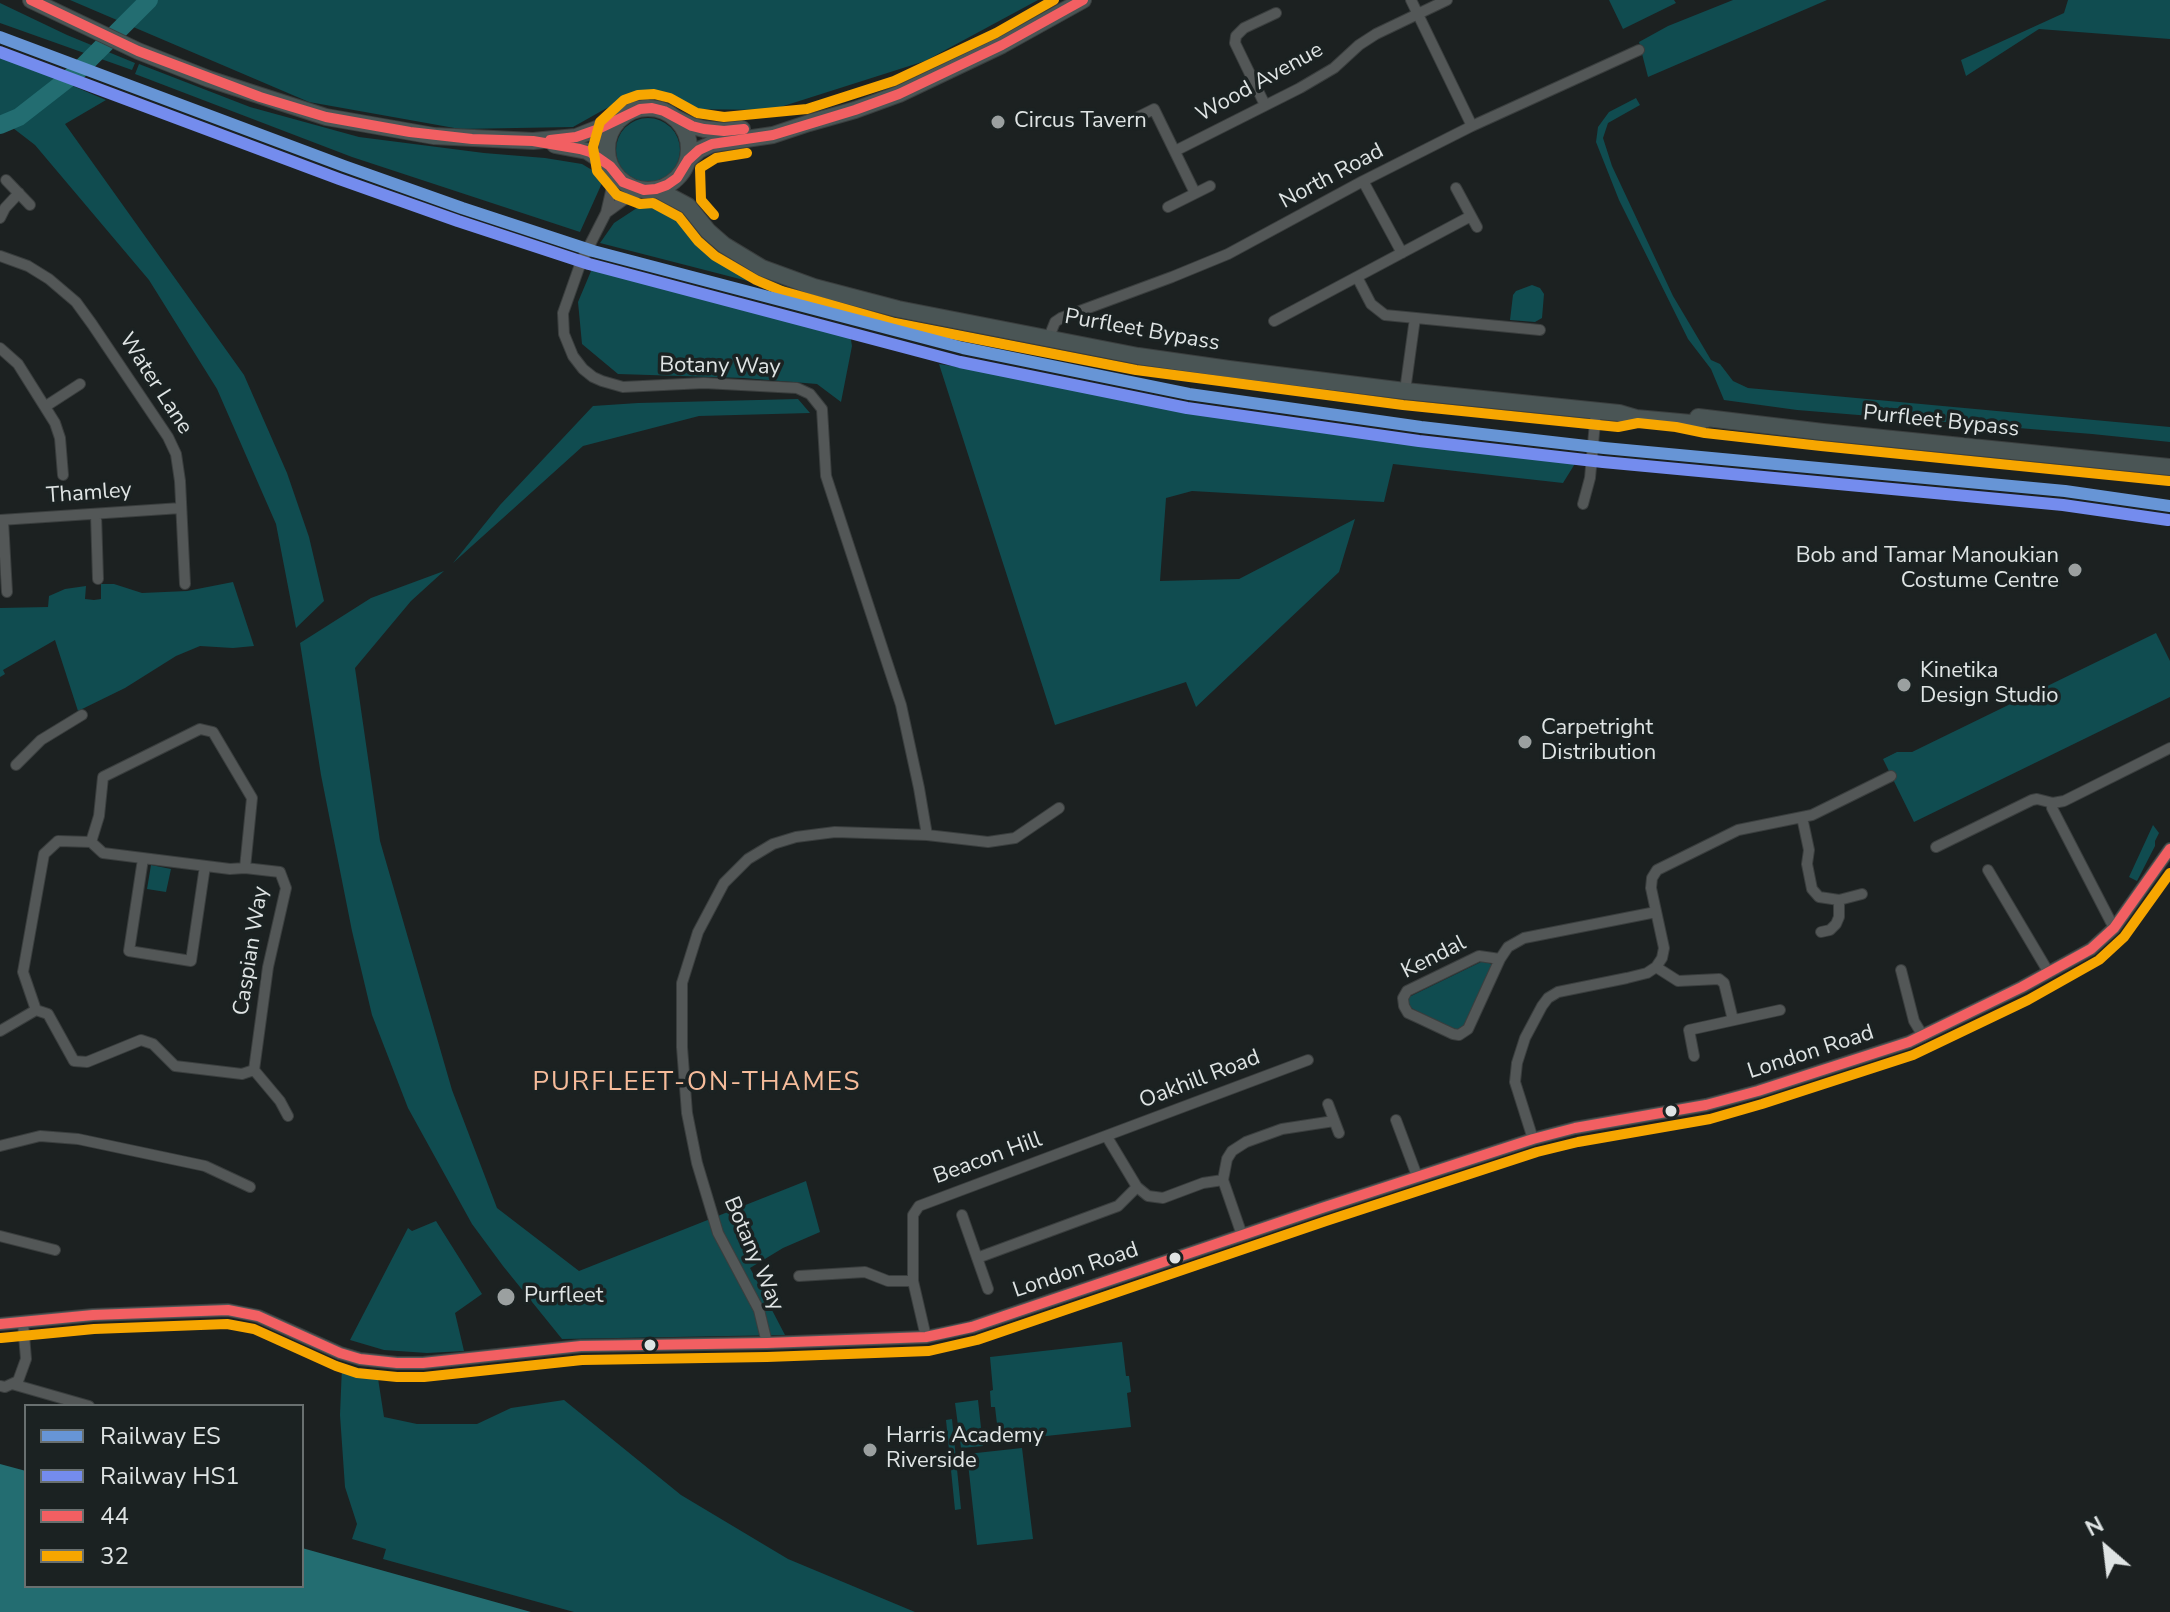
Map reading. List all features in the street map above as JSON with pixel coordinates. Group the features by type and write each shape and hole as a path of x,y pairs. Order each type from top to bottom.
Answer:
{"main road":[{"path":"31,0 138,51 209,79 326,117 434,136 533,141 587,151 613,170 623,182 650,190 677,178 699,150 712,144 773,135 899,94 1002,45 1083,0"},
{"path":"533,141 576,137 629,113 652,108 692,126 724,131 809,123"},
{"path":"674,117 687,136 688,206"},
{"path":"613,170 607,157 608,137 619,120"},
{"name":"Purfleet Bypass","path":"650,190 688,206 724,245 762,268 786,278 898,309 1138,356 1405,391 1619,413 1637,409 1678,413 1707,419 2170,467"}],"street":[{"path":"1411,0 1472,126"},
{"name":"Wood Avenue","path":"1175,151 1334,68 1376,34 1447,0"},
{"path":"1265,105 1235,43 1236,36 1244,28 1276,13"},
{"name":"North Road","path":"1049,337 1055,322 1061,318 1228,254 1472,126 1639,50"},
{"path":"1128,122 1154,109 1195,193"},
{"name":"Botany Way","path":"613,170 603,218 581,262 563,313 564,334 573,356 593,377 623,387 704,383 797,388 810,394 822,409 826,476 901,705 927,835"},
{"path":"6,180 30,205"},
{"path":"1363,181 1402,253"},
{"path":"1168,207 1210,186"},
{"path":"1456,188 1477,227"},
{"path":"603,218 628,197 650,190"},
{"path":"0,218 19,193"},
{"path":"1274,321 1471,216"},
{"name":"Water Lane","path":"0,256 28,266 76,302 168,437 176,454 185,584"},
{"path":"1357,277 1371,304 1385,315 1540,330"},
{"path":"1405,391 1415,318"},
{"path":"0,348 18,364 55,423 60,438 63,475"},
{"path":"46,406 80,384"},
{"path":"1583,504 1590,478 1596,411"},
{"name":"Thamley","path":"2,520 181,508"},
{"path":"96,514 98,579"},
{"path":"2,520 7,592"},
{"path":"16,765 41,740 82,715"},
{"name":"Caspian Way","path":"91,842 99,816 103,777 200,729 213,732 252,798 245,868 280,872 286,888 268,967 254,1070"},
{"path":"1936,847 2032,800 2064,801 2170,748"},
{"path":"1533,1139 1515,1082 1519,1052 1525,1038 1542,1006 1558,992 1647,973 1656,967 1664,948 1651,888 1657,870 1731,832 1812,815 1891,776"},
{"path":"2053,803 2052,808 2114,928"},
{"name":"Botany Way","path":"767,1343 759,1310 718,1233 697,1163 687,1113 682,1047 682,983 698,932 724,883 748,859 773,844 796,837 835,832 927,835 988,842 1015,838 1059,808"},
{"path":"1802,817 1812,889 1819,897 1839,900 1862,894"},
{"path":"36,1010 23,972 44,854 58,841 91,842 103,853 143,859 245,868"},
{"name":"London Road","path":"0,1324 93,1315 228,1310 258,1316 340,1353 360,1359 397,1363 581,1346 926,1337 972,1327 1533,1139 1575,1128 1706,1105 1836,1067 1923,1036 2091,949 2114,928 2170,849"},
{"path":"143,859 129,951 191,961 205,866"},
{"path":"1988,870 2049,973"},
{"path":"1821,932 1830,930 1836,924 1839,900"},
{"name":"Kendal","path":"1500,959 1484,955 1407,991 1403,998 1404,1006 1408,1013 1459,1035 1472,1022 1508,947 1524,938 1656,912"},
{"path":"1656,967 1678,981 1719,979 1724,983 1733,1020"},
{"path":"1901,970 1914,1021 1923,1036"},
{"path":"0,1031 36,1010 48,1014 74,1061 87,1062 141,1040 153,1044 175,1066 242,1074 254,1070 280,1101 288,1116"},
{"path":"1694,1056 1689,1030 1780,1010"},
{"name":"Oakhill Road","path":"1107,1137 1308,1060"},
{"path":"1328,1104 1339,1133"},
{"path":"1396,1120 1417,1176"},
{"path":"1242,1235 1223,1180 1227,1159 1232,1151 1246,1142 1282,1129 1334,1121"},
{"path":"0,1146 40,1136 78,1139 205,1166 250,1187"},
{"path":"1107,1137 1137,1187 1148,1196 1163,1198 1203,1183 1223,1180"},
{"name":"Beacon Hill","path":"926,1337 913,1281 913,1215 919,1206 1107,1137"},
{"path":"977,1258 1118,1206 1137,1187"},
{"path":"962,1215 988,1289"},
{"path":"0,1236 55,1250"},
{"path":"799,1276 865,1272 888,1281 913,1281"},
{"path":"0,1386 18,1381 26,1359 23,1323"},
{"path":"12,1384 82,1404"}],"shaded area":[{"path":"70,0 1038,0 925,61 771,110 687,109 647,91 573,127 460,129 309,102"},
{"path":"1609,0 1674,0 1676,3 1623,29"},
{"path":"1733,0 1827,0 1648,77 1639,42 1668,26"},
{"path":"2068,0 2170,0 2170,39 2039,29 1966,76 1961,60 2064,13"},
{"path":"0,3 135,63 132,70 0,23"},
{"path":"0,55 106,100 65,124 244,375 287,473 309,537 324,601 296,628 276,524 217,389 149,280 35,145 0,118"},
{"path":"139,64 250,107 359,137 582,164 597,173 602,183 580,232 352,157 135,74"},
{"path":"1636,98 1640,105 1608,123 1603,138 1612,166 1673,296 1711,360 1720,364 1733,381 1748,388 2170,427 2170,442 1797,410 1724,400 1711,369 1688,339 1619,200 1596,142 1598,127 1609,112"},
{"path":"648,118 660,120 671,127 678,138 678,162 671,173 660,180 648,182 636,180 625,173 618,162 616,150 618,138 625,127 636,120"},
{"path":"657,202 679,218 715,255 771,287 600,243 614,223 643,204"},
{"path":"594,264 850,334 852,346 841,402 817,384 618,374 582,344 578,302"},
{"path":"1532,285 1544,294 1542,318 1535,322 1510,320 1513,295"},
{"path":"939,364 1576,462 1563,483 1393,464 1384,502 1192,491 1166,498 1160,581 1239,579 1355,519 1339,572 1196,707 1186,682 1055,725"},
{"path":"798,399 810,413 699,416 583,446 453,563 500,505 593,406"},
{"path":"444,571 411,601 355,668 380,841 452,1090 497,1208 579,1271 806,1181 820,1232 783,1248 750,1268 785,1335 562,1339 472,1224 408,1108 372,1015 352,931 321,775 300,643 371,598"},
{"path":"233,582 254,646 200,646 176,656 125,688 78,711 55,640 3,670 5,674 0,677 0,608 48,607 49,596 65,589 86,586 85,599 101,599 101,584 114,584 142,593 187,591"},
{"path":"2156,633 2170,661 2170,697 1914,822 1883,759 1897,752 1912,752"},
{"path":"2153,825 2159,833 2137,881 2129,877"},
{"path":"151,865 171,869 166,892 147,889"},
{"path":"1485,960 1492,965 1491,970 1461,1029 1454,1029 1408,1005 1409,997"},
{"path":"436,1221 482,1294 455,1313 464,1351 427,1353 384,1350 350,1340 408,1228 412,1231"},
{"path":"1122,1342 1131,1392 1127,1393 1131,1427 999,1441 995,1407 991,1407 990,1357"},
{"path":"342,1366 377,1372 384,1417 417,1424 477,1424 511,1408 564,1400 681,1495 788,1559 915,1612 574,1612 383,1559 386,1549 352,1539 357,1524 345,1487 340,1415"},
{"path":"978,1400 983,1446 961,1448 955,1403"},
{"path":"952,1419 961,1509 955,1510 946,1420"},
{"path":"1022,1448 1033,1539 977,1545 967,1454"},
{"path":"0,1464 24,1470 24,1588 304,1588 304,1549 531,1612 0,1612"}],"waterway":[{"path":"0,125 19,117 78,71 149,0"}],"rail line":[{"name":"ES","path":"0,37 344,166 593,251 963,348 1189,394 1421,427 1604,448 2065,491 2170,506"},
{"name":"HS1","path":"0,52 339,179 589,264 960,362 1187,408 1419,441 1603,462 2063,505 2168,520"}],"transit line":[{"name":"44","path":"31,0 138,51 260,97 326,117 410,132 472,139 533,141 580,149 610,166 623,182 644,190 667,185 677,178 688,160 712,144 773,135 899,94 1002,45 1083,0"},
{"name":"32","path":"1054,0 996,33 894,81 807,109 724,117 697,113 670,98 654,94 624,100 600,122 593,147 597,171 617,195 640,204 653,203 679,217 715,256 756,280 782,291 895,323 1136,370 1403,405 1618,427 1638,423 1821,446 2169,481"},
{"name":"44","path":"550,140 576,137 640,109 652,108 704,129 744,129"},
{"name":"32","path":"714,215 701,200 700,168 716,158 747,153"},
{"name":"44","path":"0,1324 93,1315 228,1310 258,1316 340,1353 360,1359 397,1363 581,1346 926,1337 972,1327 1533,1139 1575,1128 1706,1105 1909,1042 2022,987 2091,949 2114,928 2170,849"},
{"name":"32","path":"1,1338 94,1329 227,1324 254,1329 357,1373 397,1377 424,1377 582,1360 929,1351 977,1340 1537,1152 1710,1119 1913,1055 2028,1000 2099,960 2124,937 2170,873"}],"place":[{"name":"Circus Tavern","path":"998,122"},
{"name":"Bob and Tamar Manoukian Costume Centre","path":"2075,570"},
{"name":"Kinetika Design Studio","path":"1904,685"},
{"name":"Carpetright Distribution","path":"1525,742"},
{"name":"Purfleet","path":"506,1297"},
{"name":"Harris Academy Riverside","path":"870,1450"}],"district":[{"name":"PURFLEET-ON-THAMES","path":"697,1084"}]}
